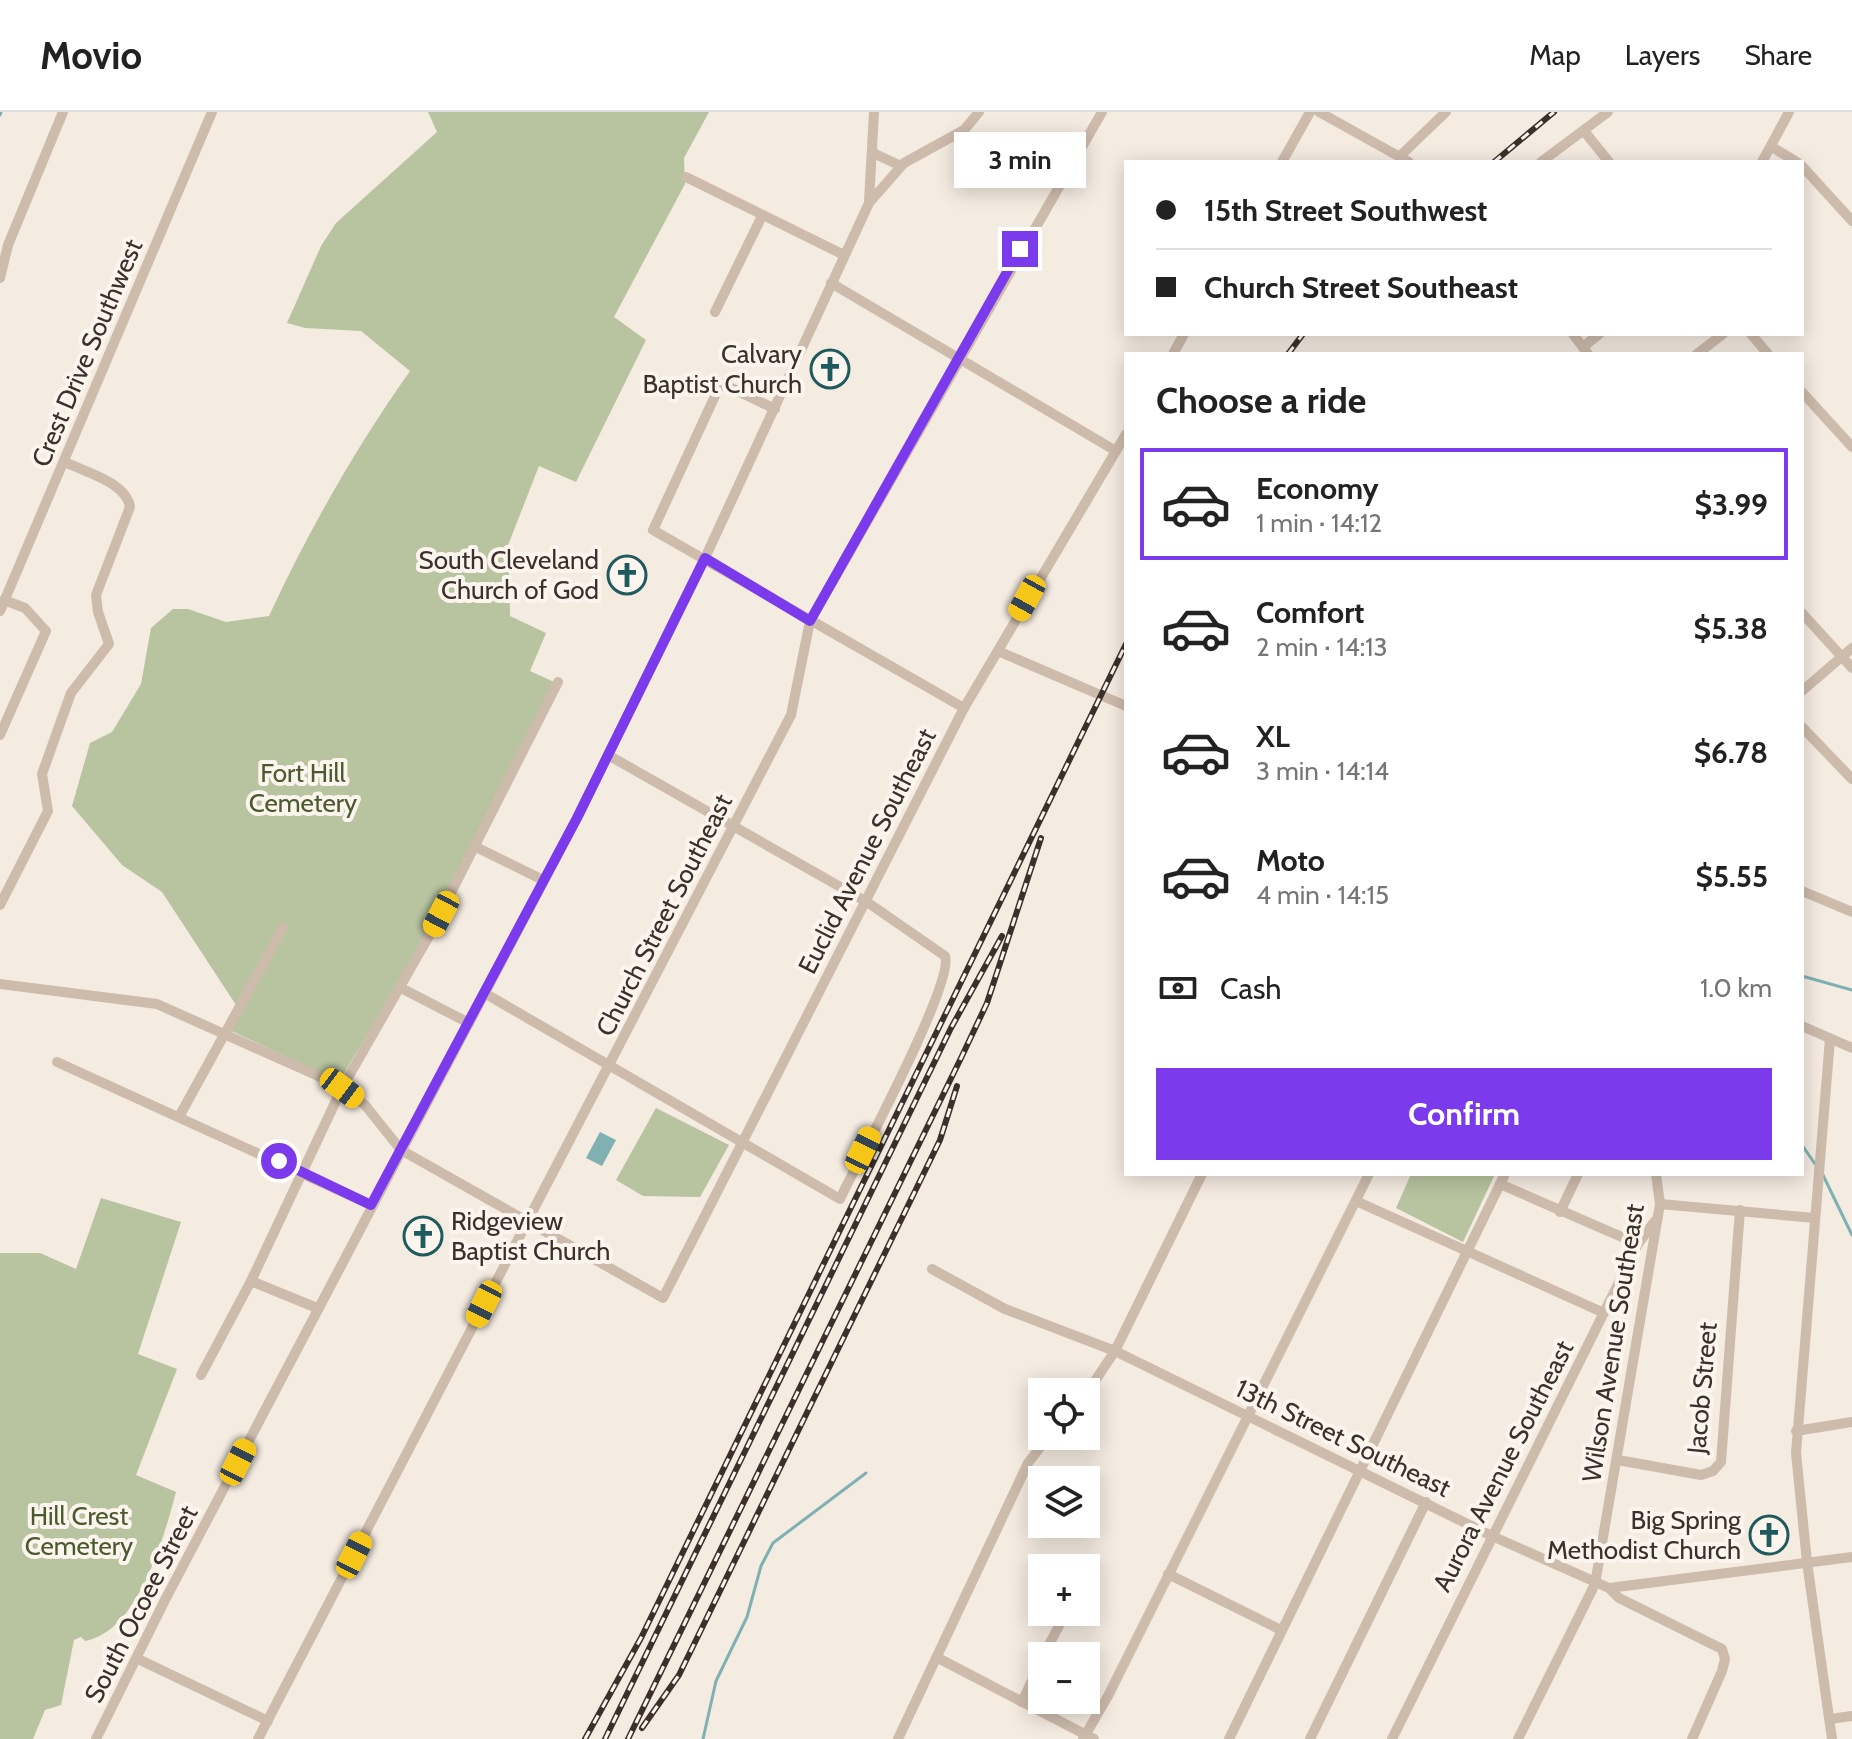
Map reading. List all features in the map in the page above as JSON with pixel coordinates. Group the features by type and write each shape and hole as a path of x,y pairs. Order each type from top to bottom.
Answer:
{"street":[{"path":"0,278 8,245 63,112"},
{"name":"Crest Drive Southwest","path":"0,611 212,112"},
{"path":"869,203 874,112"},
{"name":"South Ocoee Street","path":"96,1739 317,1308 486,994 608,755 705,558 869,203 901,166 964,130 979,112"},
{"name":"Church Street Southeast","path":"258,1739 527,1220 612,1065 791,715 810,621 1102,112"},
{"path":"1283,160 1310,112"},
{"path":"1319,112 1404,159 1446,112"},
{"path":"1544,160 1608,112"},
{"path":"1763,160 1789,112"},
{"path":"1584,131 1607,160"},
{"path":"1772,147 1794,160"},
{"path":"873,153 901,166"},
{"path":"1804,168 1852,221"},
{"path":"686,177 844,255"},
{"path":"715,312 762,216"},
{"path":"831,283 1116,451"},
{"path":"1700,352 1720,336"},
{"path":"1753,336 1766,352"},
{"path":"775,409 721,383 653,530 964,708"},
{"path":"1804,394 1852,447"},
{"name":"Euclid Avenue Southeast","path":"527,1220 663,1298 964,708 1124,437"},
{"path":"0,905 48,811 42,774 71,693 109,644 98,612 96,595 130,507 124,492 65,462"},
{"path":"0,735 46,631 25,608 4,600"},
{"path":"1804,615 1852,668"},
{"path":"1804,689 1852,648"},
{"path":"998,651 1124,705"},
{"path":"201,1375 251,1281 342,1088 476,847 558,682"},
{"path":"1804,729 1852,779"},
{"path":"486,994 840,1199 937,998 948,963 939,949 867,902 608,755"},
{"path":"476,847 543,880"},
{"path":"1804,892 1852,912"},
{"path":"180,1115 283,928"},
{"path":"0,984 157,1004 342,1088 365,1105 401,1150 527,1220"},
{"path":"399,987 469,1023"},
{"path":"1804,1027 1852,1048"},
{"path":"1830,1039 1796,1431 1807,1562 1832,1739"},
{"path":"57,1062 180,1115 371,1205"},
{"path":"1097,1378 1115,1351 1201,1176"},
{"path":"938,1658 1088,1737 1368,1176"},
{"path":"1560,1212 1577,1176"},
{"name":"Wilson Avenue Southeast","path":"1518,1739 1595,1584 1660,1204 1656,1176"},
{"path":"1229,1739 1502,1179 1560,1212 1638,1244"},
{"path":"1356,1201 1604,1313"},
{"path":"1660,1204 1815,1218"},
{"name":"Jacob Street","path":"1618,1460 1701,1475 1713,1471 1721,1462 1740,1210"},
{"name":"Aurora Avenue Southeast","path":"1392,1739 1638,1244 1658,1216"},
{"name":"13th Street Southeast","path":"932,1269 1005,1309 1115,1351 1492,1536 1609,1588 1619,1598 1722,1649 1725,1659 1692,1739"},
{"path":"251,1281 317,1308"},
{"path":"1796,1431 1852,1422"},
{"path":"898,1739 1028,1463 1038,1450"},
{"path":"1310,1739 1426,1502"},
{"path":"1609,1588 1852,1557"},
{"path":"1168,1574 1281,1630"},
{"path":"138,1659 268,1721"},
{"path":"1022,1702 1028,1689"},
{"path":"1830,1719 1852,1716"}],"green space":[{"name":"Fort Hill Cemetery","path":"428,112 709,112 684,158 685,184 614,317 646,340 576,482 539,466 503,558 509,571 510,616 546,633 530,671 554,682 427,934 343,1075 334,1079 225,1028 236,1005 162,892 122,865 72,806 90,743 112,732 141,684 151,628 173,609 188,609 226,622 269,616 334,490 410,371 361,331 305,328 287,323 321,246 336,223 437,132"},
{"path":"656,1108 729,1145 700,1197 643,1196 616,1180"},
{"path":"1410,1176 1494,1176 1463,1242 1396,1208"},
{"name":"Hill Crest Cemetery","path":"101,1198 181,1222 138,1354 177,1369 136,1475 176,1492 156,1557 134,1602 104,1634 85,1641 81,1637 74,1640 61,1705 45,1710 33,1739 0,1739 0,1253 40,1253 76,1269"}],"water":[{"path":"600,1132 616,1140 602,1166 586,1158"}],"waterway":[{"path":"1804,977 1852,990"},
{"path":"1804,1148 1815,1164"},
{"path":"1822,1173 1852,1235"},
{"path":"703,1739 716,1681 747,1617 761,1566 773,1543 866,1473"}],"railway":[{"path":"1496,160 1554,112"},
{"path":"1290,352 1302,336"},
{"path":"585,1739 641,1638 1124,648"},
{"path":"628,1739 987,1003 1041,838"},
{"path":"605,1739 951,1028 1002,936"},
{"path":"642,1728 679,1675 940,1140 957,1086"}],"place":[{"name":"Calvary Baptist Church","path":"830,369"},
{"name":"South Cleveland Church of God","path":"627,575"},
{"name":"Ridgeview Baptist Church","path":"423,1236"},
{"name":"Big Spring Methodist Church","path":"1769,1535"}],"route":[{"path":"279,1161 371,1205 577,818 705,558 810,621 1020,249"}]}
